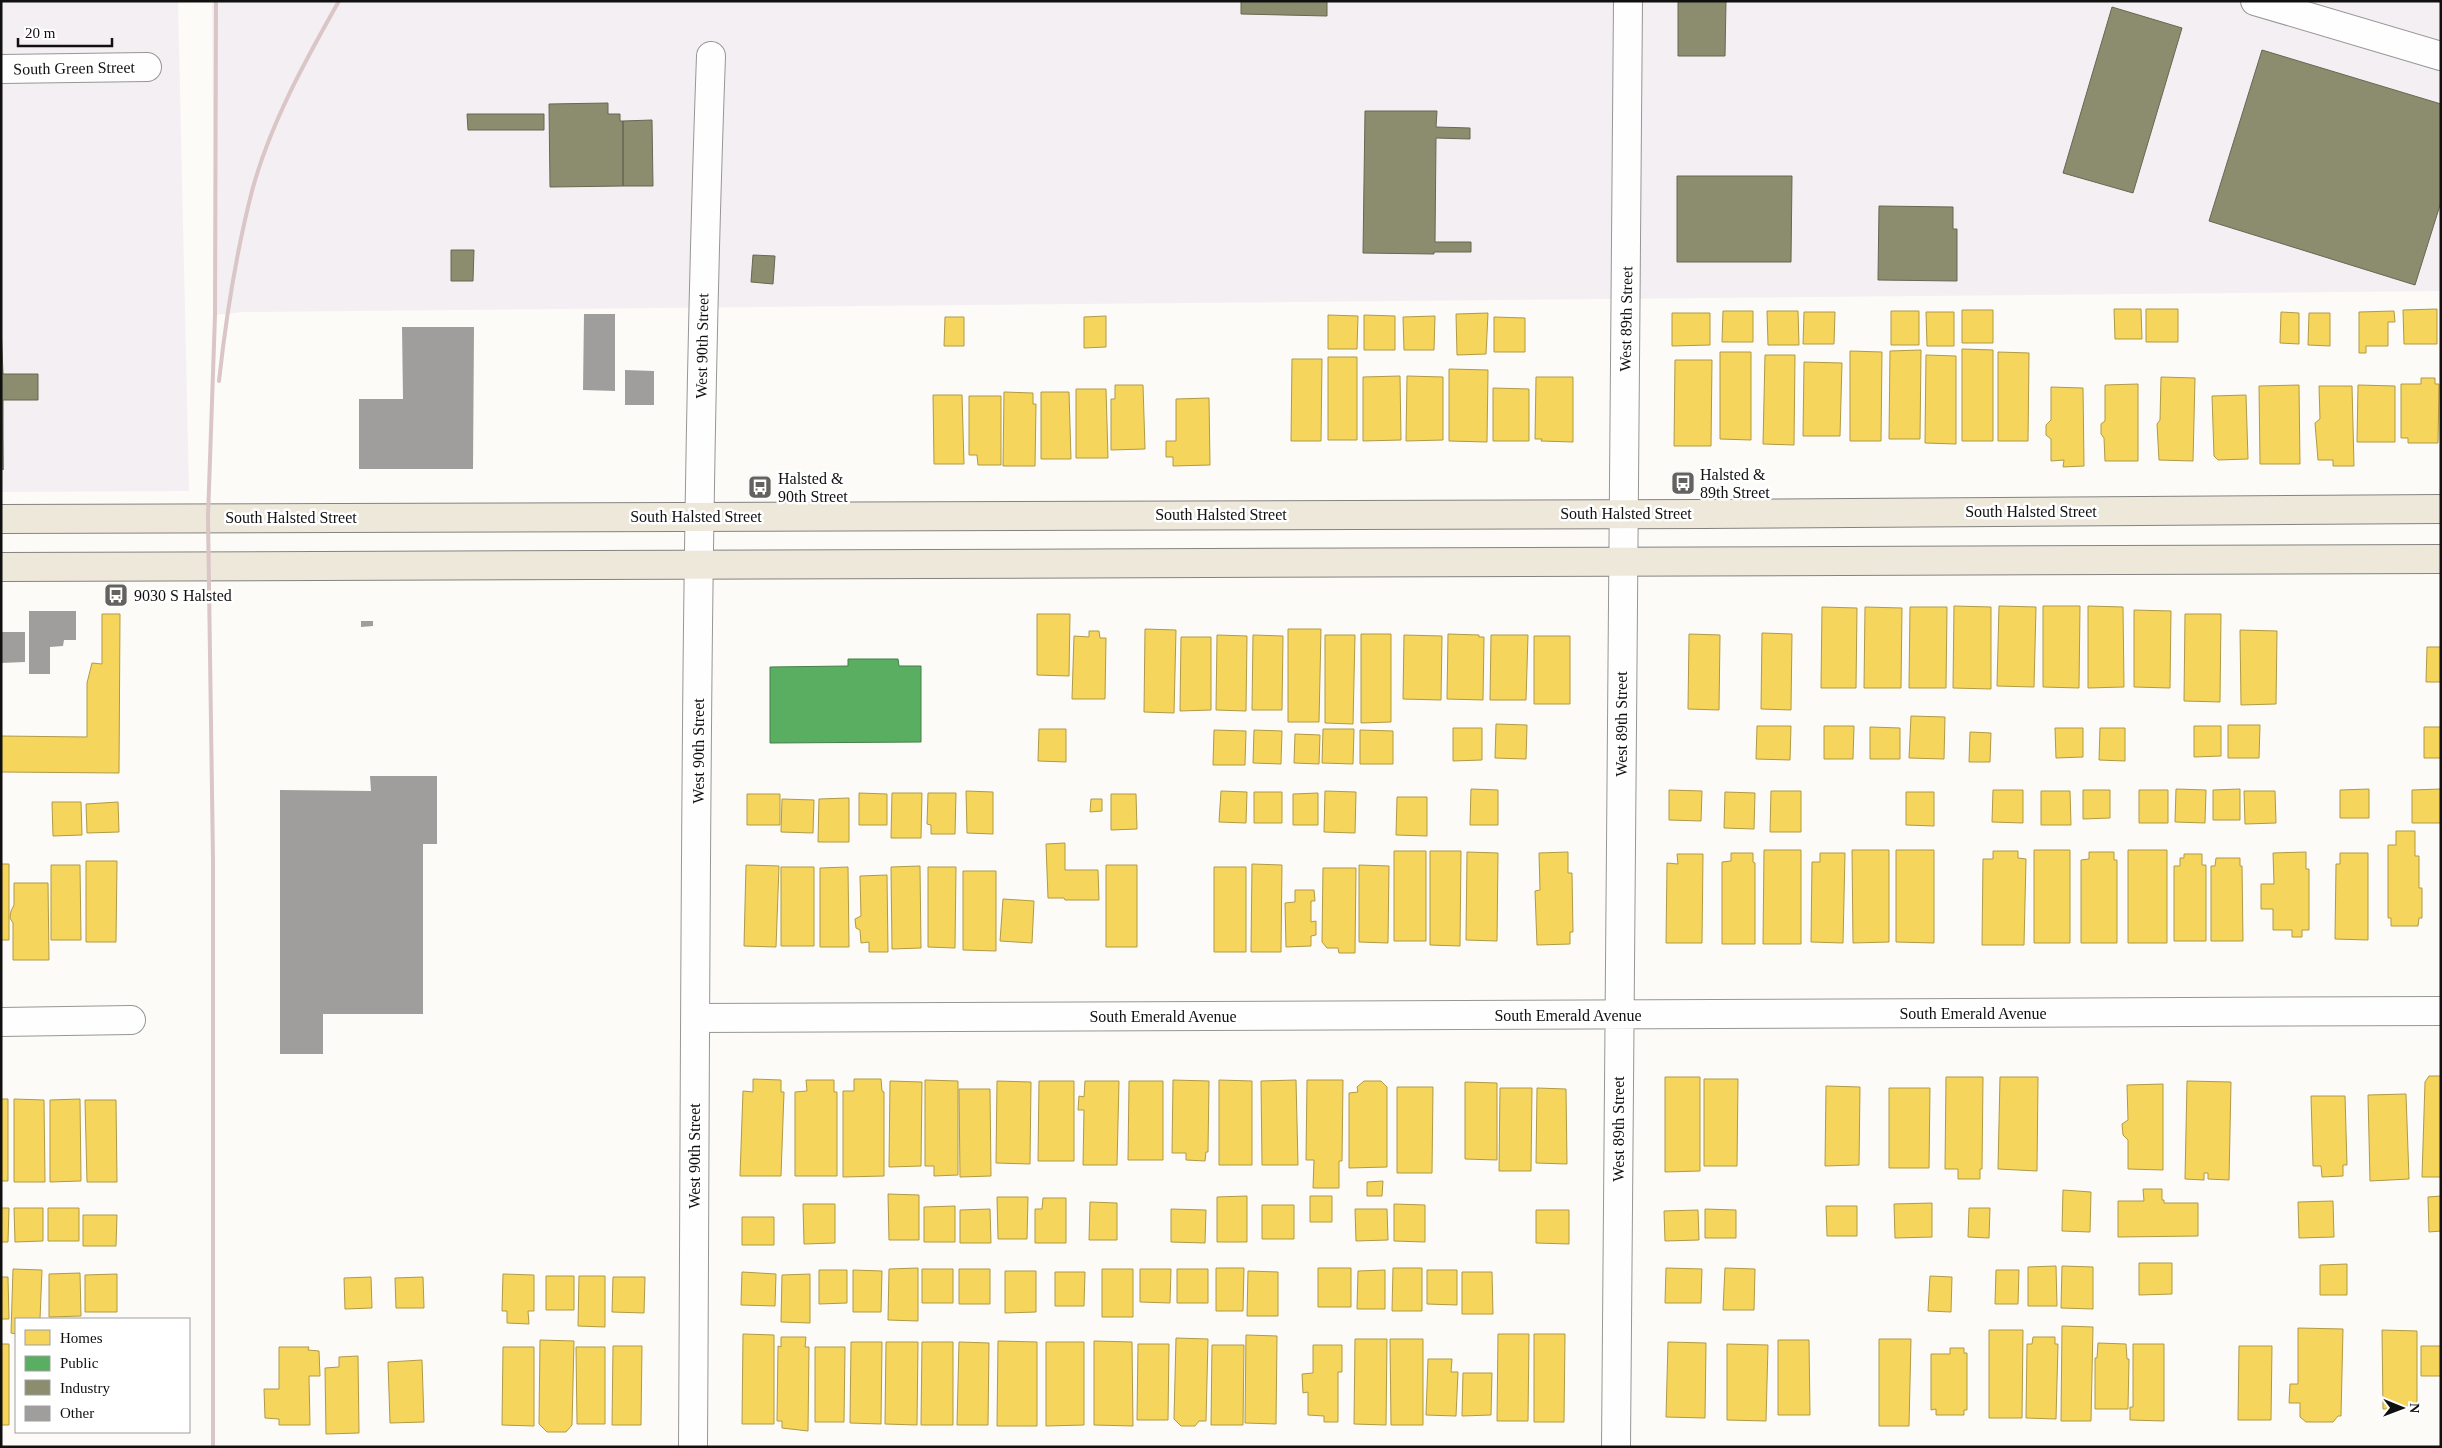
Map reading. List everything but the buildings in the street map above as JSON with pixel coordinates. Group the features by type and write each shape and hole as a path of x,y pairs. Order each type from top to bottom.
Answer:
{"main road":[{"name":"South Halsted Street","path":"1,519 2441,508"},
{"path":"1,567 2441,559"}],"street":[{"name":"West 89th Street","path":"1616,1447 1628,1"},
{"path":"2255,1 2441,56"},
{"name":"West 90th Street","path":"692,1447 699,516 703,269 710,56"},
{"name":"South Green Street","path":"1,69 147,67"},
{"name":"South Emerald Avenue","path":"696,1018 2441,1011"},
{"path":"1,1022 131,1020"}],"shaded area":[{"path":"1,1 178,1 189,491 1,492"},
{"path":"212,1 2441,1 2441,291 242,312 215,315"}],"railway":[{"path":"213,1447 213,860 208,517 215,315 216,1"},
{"path":"219,381 236,261 252,191 278,117 339,1"}],"place":[{"name":"Halsted & 89th Street","path":"1683,483"},
{"name":"Halsted & 90th Street","path":"760,487"},
{"name":"9030 S Halsted","path":"116,595"}]}
